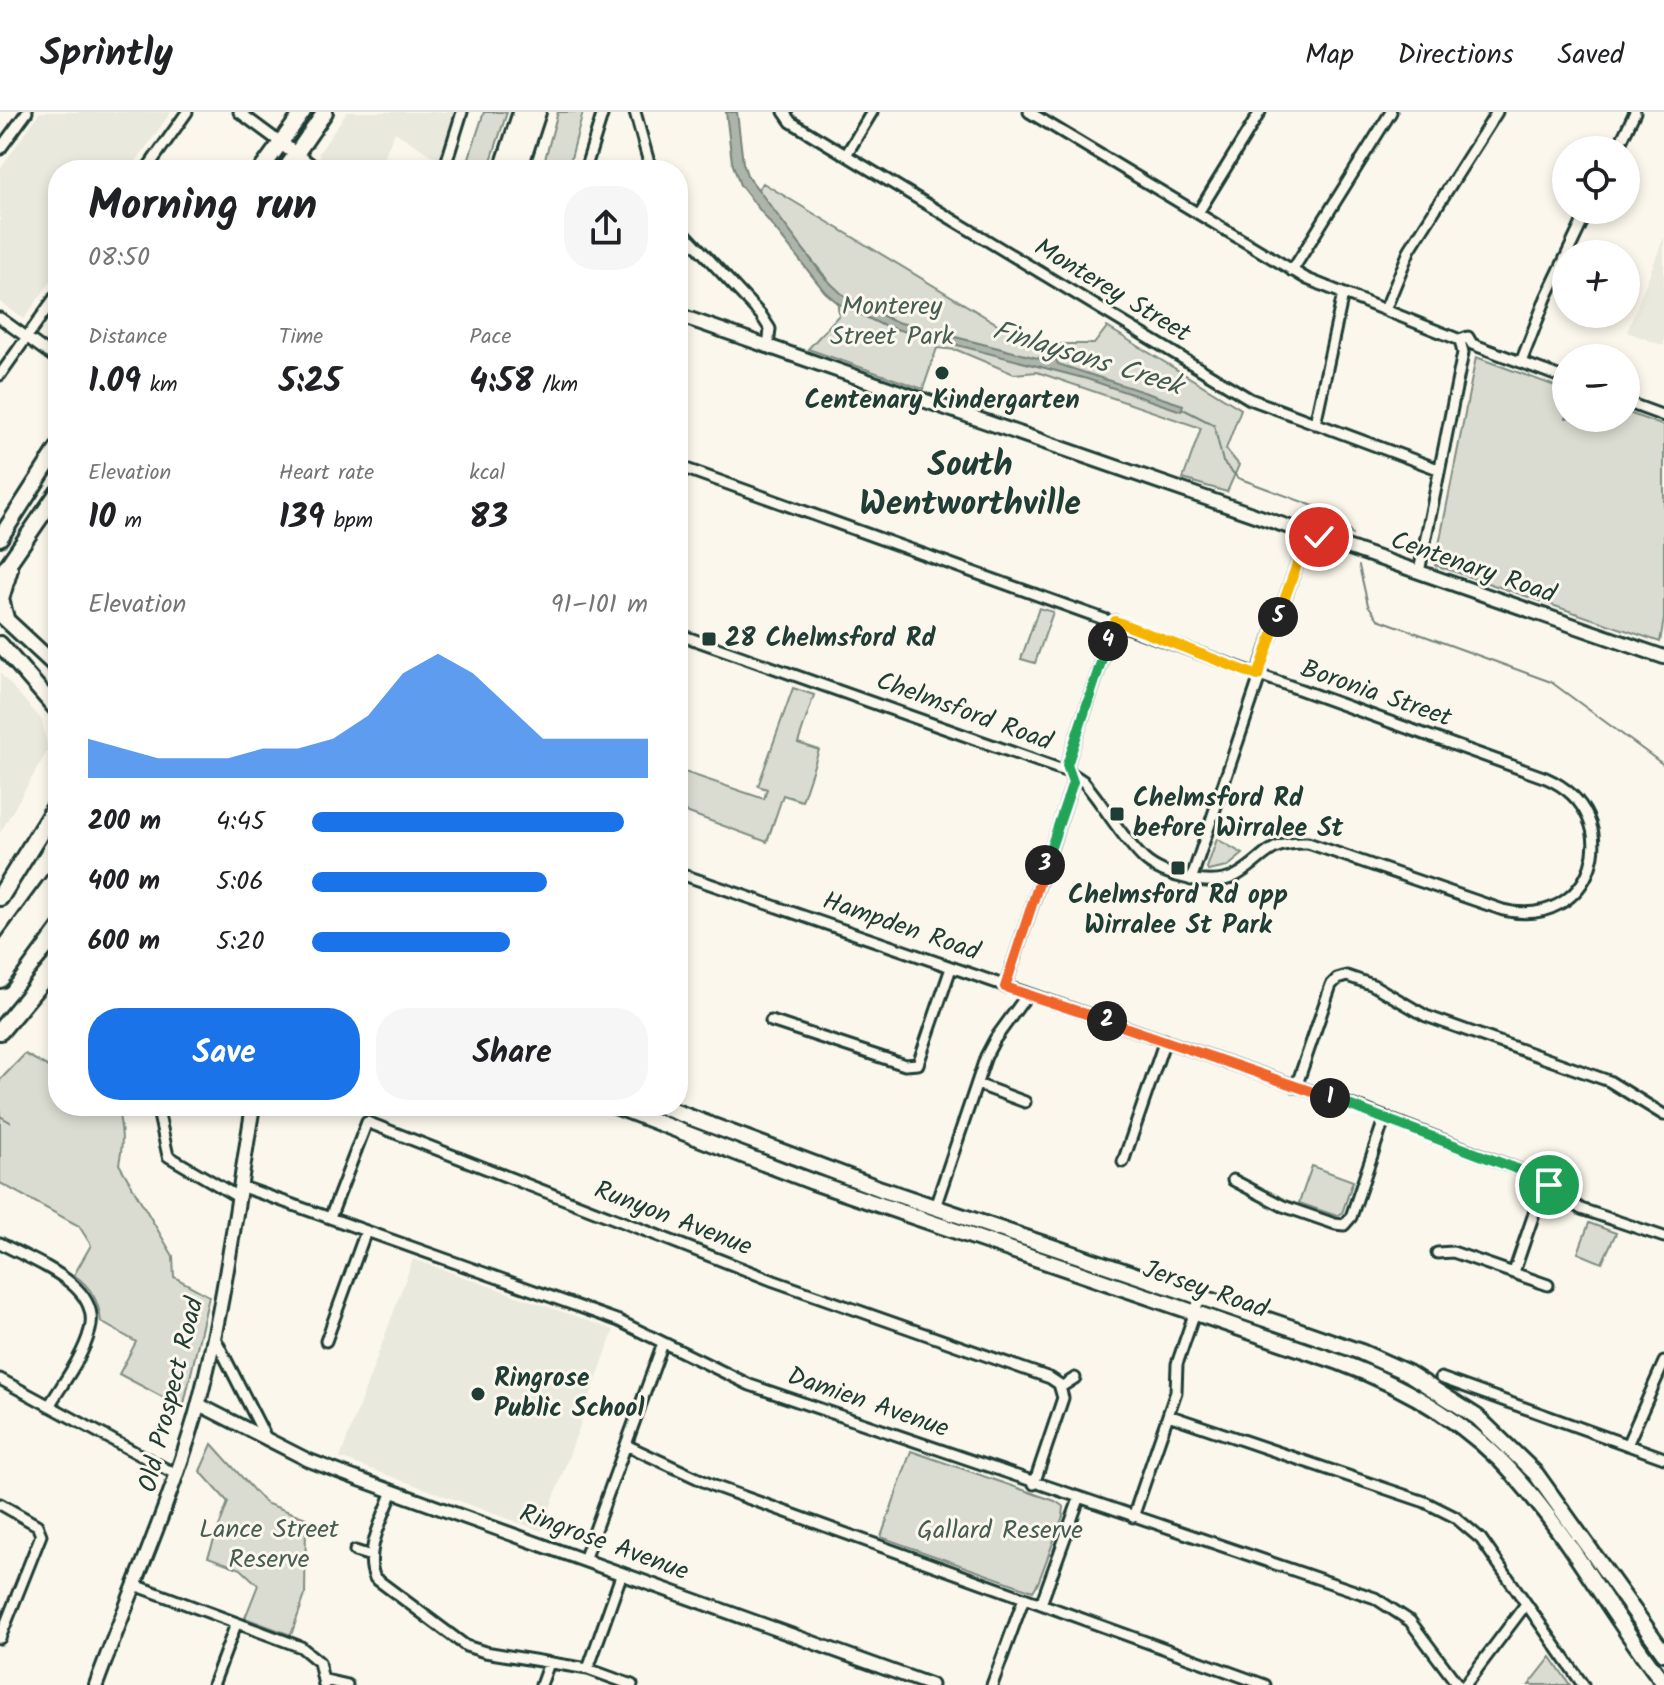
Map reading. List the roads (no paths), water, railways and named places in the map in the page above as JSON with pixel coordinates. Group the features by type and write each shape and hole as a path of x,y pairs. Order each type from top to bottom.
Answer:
{"highway":[{"path":"268,160 303,112"},
{"path":"293,160 325,112"},
{"path":"506,160 522,112"},
{"path":"521,160 537,112"},
{"path":"0,538 48,464"},
{"path":"0,576 48,506"},
{"path":"14,555 1,599 3,616 48,658"},
{"path":"0,644 48,699"},
{"path":"0,654 23,669"},
{"path":"0,897 48,819"},
{"path":"0,955 48,890"},
{"path":"0,979 48,914"},
{"path":"0,1031 48,973"},
{"path":"0,1041 48,984"},
{"name":"Jersey Road","path":"641,1116 813,1182 1376,1376 1435,1408 1471,1434 1532,1497 1664,1683"},
{"name":"Jersey Road","path":"686,1116 935,1207 1386,1362 1425,1383 1477,1417 1513,1449 1544,1483 1664,1653"}],"main road":[{"path":"281,143 302,160"},
{"name":"Centenary Road","path":"688,319 1664,657"},
{"name":"Old Prospect Road","path":"96,1685 177,1475 198,1404 214,1336 251,1116"}],"street":[{"path":"0,149 27,112"},
{"path":"153,160 187,112"},
{"path":"239,112 281,143"},
{"path":"447,160 462,112"},
{"path":"588,160 603,112"},
{"path":"635,112 648,160"},
{"name":"Monterey Street","path":"784,112 791,122 1243,395 1438,469"},
{"path":"846,155 872,112"},
{"path":"1029,112 1292,271 1465,344 1552,374"},
{"path":"1198,213 1260,112"},
{"path":"1292,271 1391,112"},
{"path":"1385,310 1410,249 1497,112"},
{"path":"1624,136 1635,112"},
{"path":"688,237 761,315 770,329 768,347"},
{"path":"1521,362 1552,285"},
{"path":"1315,424 1343,294"},
{"path":"0,375 48,307"},
{"path":"0,318 48,353"},
{"path":"1419,572 1465,344"},
{"path":"1640,407 1664,416"},
{"name":"Boronia Street","path":"688,470 1558,783 1579,800 1590,819 1595,847 1590,868"},
{"path":"1191,880 1308,534"},
{"path":"1005,987 1073,782 1067,765 1115,621"},
{"name":"Chelmsford Road","path":"688,638 1071,773 1083,781 1146,861 1191,880 1222,882 1241,873 1271,849 1293,843 1308,843 1503,910 1529,914 1563,902 1579,887 1590,868"},
{"name":"Hampden Road","path":"688,876 1385,1117 1533,1175 1581,1209 1664,1237"},
{"path":"771,1021 905,1065 918,1064 951,968"},
{"path":"1296,1087 1331,985 1347,976 1377,987 1426,1016 1609,1081 1664,1115"},
{"path":"935,1207 995,1039 1027,995"},
{"path":"1123,1162 1165,1040"},
{"path":"977,1084 1025,1102"},
{"name":"Damien Avenue","path":"159,1116 168,1156 239,1191 330,1218 619,1321 746,1383 1034,1484 1375,1598 1414,1625 1458,1685"},
{"path":"1233,1180 1283,1206 1337,1225 1345,1224 1351,1217 1385,1117"},
{"name":"Runyon Avenue","path":"330,1218 367,1122 774,1281 1050,1378 1061,1387"},
{"path":"1514,1272 1540,1196 1567,1186"},
{"path":"1345,1224 1350,1234"},
{"path":"327,1341 366,1231"},
{"path":"0,1243 72,1283 87,1298 91,1328 49,1406"},
{"path":"1437,1253 1450,1251 1548,1285"},
{"path":"1133,1517 1176,1389 1178,1360 1200,1297"},
{"path":"214,1336 265,1436"},
{"path":"584,1560 663,1343"},
{"path":"1627,1445 1664,1362"},
{"path":"1034,1484 1062,1403 1061,1387 1075,1378"},
{"path":"1441,1378 1664,1458"},
{"path":"0,1379 177,1475"},
{"name":"Ringrose Avenue","path":"198,1404 308,1460 931,1685"},
{"path":"1168,1415 1440,1508 1461,1521 1481,1539 1583,1685"},
{"path":"626,1445 714,1486 1265,1685"},
{"path":"393,1491 371,1556 370,1568 375,1578 466,1646 588,1669 632,1685"},
{"path":"1041,1604 1079,1499"},
{"path":"0,1504 41,1530 40,1539 4,1618 0,1638"},
{"path":"355,1551 371,1556"},
{"path":"588,1669 622,1573"},
{"path":"135,1585 305,1649 319,1662 324,1682 347,1685"},
{"path":"992,1685 1024,1598"},
{"path":"1465,1685 1526,1604"},
{"path":"213,1685 236,1624"},
{"path":"541,1685 549,1663"}],"waterway":[{"name":"Finlaysons Creek","path":"1183,409 1214,425 1223,462 1238,478 1338,515 1352,535"},
{"name":"Finlaysons Creek","path":"1359,566 1368,605 1378,619 1551,682 1664,765"},
{"path":"0,1116 10,1122"}],"place":[{"name":"Centenary Kindergarten","path":"942,373"},
{"name":"28 Chelmsford Rd","path":"709,639"},
{"name":"Chelmsford Rd before Wirralee St","path":"1117,814"},
{"name":"Chelmsford Rd opp Wirralee St Park","path":"1178,868"},
{"name":"Ringrose Public School","path":"478,1394"}],"district":[{"name":"South Wentworthville","path":"970,486"}],"park label":[{"name":"Monterey Street Park","path":"892,322"},
{"name":"Gallard Reserve","path":"1000,1531"},
{"name":"Lance Street Reserve","path":"269,1545"}]}
